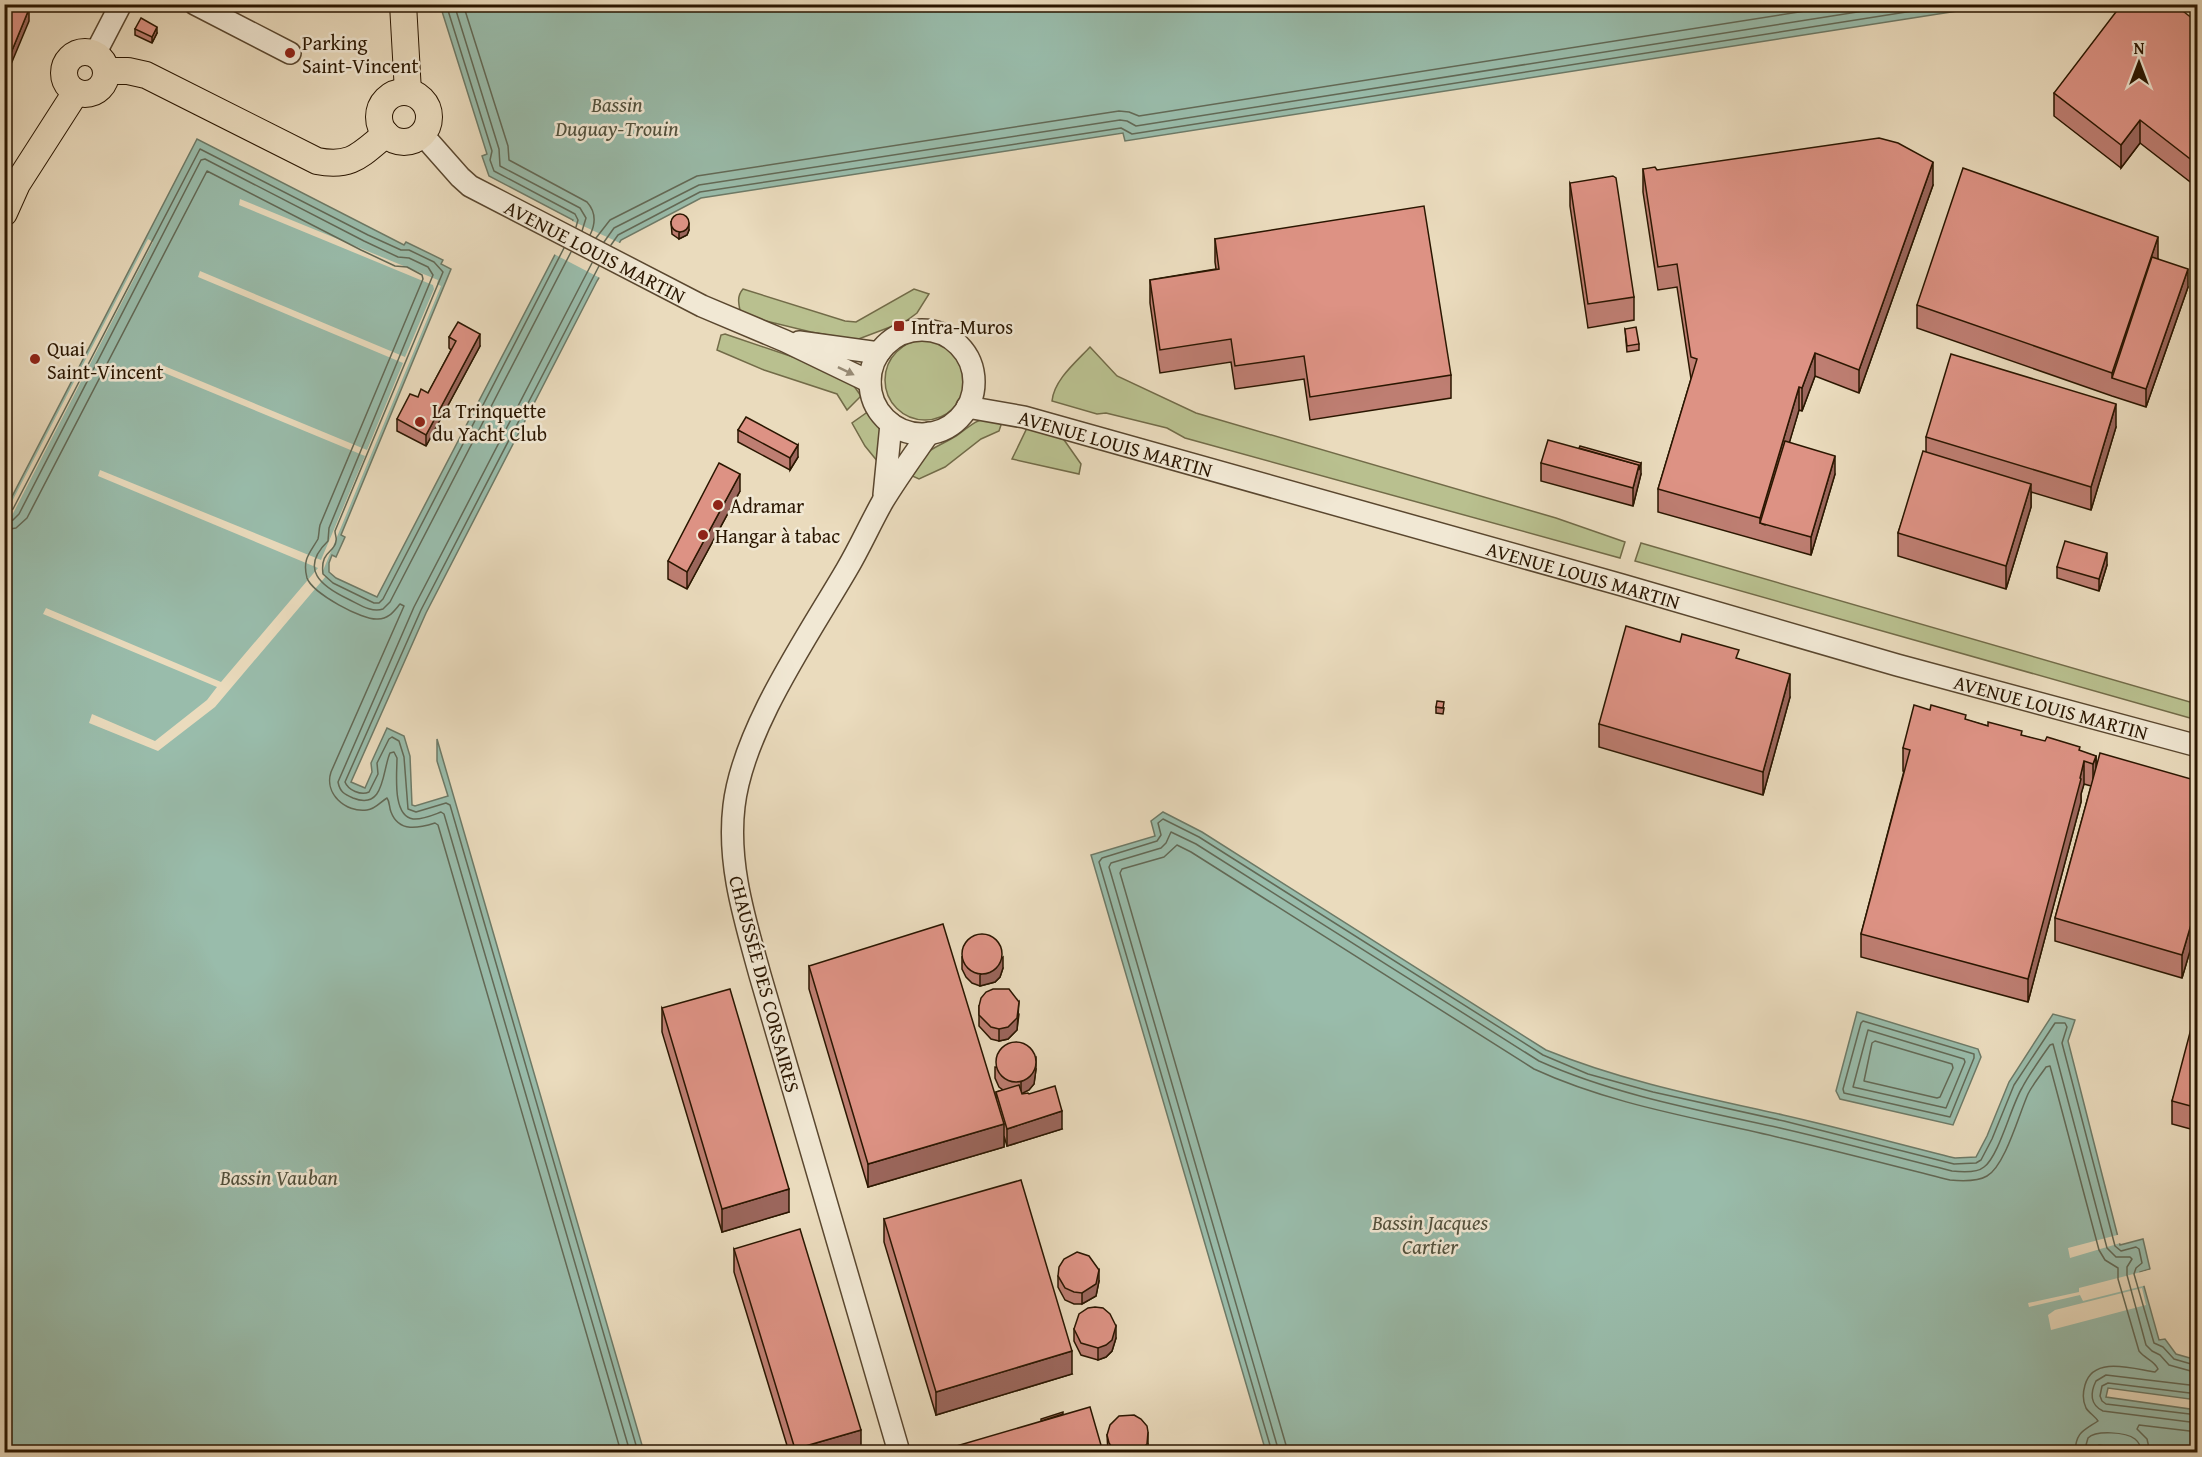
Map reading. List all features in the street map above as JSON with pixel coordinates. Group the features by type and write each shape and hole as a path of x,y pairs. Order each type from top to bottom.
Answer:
{"main road":[{"path":"403,4 408,92"},
{"path":"101,62 106,77 100,88 88,94 76,92 67,83 66,64 76,54 88,52 101,62 146,75 317,161 342,164 357,158 386,134"},
{"path":"4,213 17,184 76,92"},
{"path":"408,92 422,99 429,112 429,120 422,134 408,141 400,141 386,134 379,121 381,107 392,95 408,92"}],"street":[{"path":"101,62 121,4"},
{"path":"195,4 290,53"},
{"name":"AVENUE LOUIS MARTIN","path":"422,134 470,186 702,306 785,341 870,382"},
{"path":"923,330 948,337 968,358 973,371 974,385 967,407 951,425 929,434 915,434 891,424 875,403 870,382 872,367 879,353 886,344 906,333 923,330"},
{"name":"AVENUE LOUIS MARTIN","path":"785,341 808,342 879,353"},
{"name":"AVENUE LOUIS MARTIN","path":"967,407 1024,417 1622,585 1897,665 2198,746"},
{"name":"CHAUSSÉE DES CORSAIRES","path":"883,501 891,424"},
{"name":"CHAUSSÉE DES CORSAIRES","path":"899,1452 760,975 742,908 732,835 734,804 739,779 763,715 785,673 858,551 883,501 929,434"}],"shaded area":[{"path":"743,289 845,321 856,322 914,289 929,294 917,313 906,321 856,340 741,315 739,298"},
{"path":"725,334 846,375 861,396 847,410 837,394 764,370 717,350 721,335"},
{"path":"925,340 940,343 953,352 962,365 965,380 962,395 953,408 940,417 925,420 910,417 897,408 888,395 885,380 888,365 897,352 910,343"},
{"path":"1090,347 1117,376 1196,413 1556,518 1625,542 1620,558 1185,438 1167,428 1106,413 1097,414 1052,401 1061,379"},
{"path":"869,411 884,435 878,462 865,446 852,423"},
{"path":"989,417 1003,419 999,431 981,439 945,467 919,479 910,475 925,454 974,423"},
{"path":"1027,428 1062,437 1081,464 1079,474 1012,459"},
{"path":"1641,543 2197,704 2197,720 1635,561"}],"water":[{"name":"Bassin Vauban","path":"440,5 1996,5 1125,141 1123,133 701,198 621,240 597,281 426,613 351,782 365,788 372,772 371,763 387,728 404,736 410,756 412,805 448,796 437,761 437,739 644,1452 8,1452 4,1429 4,512 197,139 404,245 406,242 443,260 441,264 451,269 341,535 345,537 336,557 332,555 329,563 329,572 336,578 377,597 573,220 489,176 482,156 487,154"},
{"name":"Bassin Jacques Cartier","path":"1163,812 1202,832 1546,1050 1604,1071 1663,1087 1955,1158 1976,1157 2009,1082 2053,1014 2075,1020 2068,1041 2120,1245 2143,1239 2150,1269 2140,1272 2159,1340 2165,1339 2176,1354 2197,1360 2197,1400 2108,1388 2106,1397 2197,1410 2197,1452 2147,1452 2099,1445 2097,1452 1266,1452 1091,855 1155,836 1151,821"},
{"path":"1857,1012 1978,1049 1981,1057 1953,1125 1840,1099 1836,1091"}],"pier":[{"path":"240,199 438,280 437,284 441,286 322,573 326,576 215,707 158,751 89,723 92,714 155,741 207,700 217,687 43,614 46,608 221,682 318,568 98,476 100,470 321,560 365,456 155,369 157,363 367,450 403,363 198,277 200,271 405,357 434,289 433,285 239,205"},
{"path":"568,219 622,244 602,279 552,253"},
{"path":"148,239 153,242 5,529 5,515"},
{"path":"2121,1234 2122,1241 2144,1236 2070,1258 2068,1248"},
{"path":"2153,1269 2143,1274 2147,1285 2083,1301 2080,1295 2029,1307 2028,1303 2079,1292 2079,1288"},
{"path":"2142,1288 2146,1305 2051,1330 2048,1315 2055,1310"}],"building":[{"path":"4,4 27,4 29,9 4,70"},
{"path":"2122,4 2174,4 2198,23 2198,165 2140,120 2121,145 2054,93"},
{"path":"141,18 157,27 152,37 135,29"},
{"path":"1879,138 1898,143 1933,162 1859,370 1815,353 1802,388 1799,387 1760,518 1658,489 1697,359 1691,357 1677,264 1658,267 1643,169 1655,167 1657,170"},
{"path":"1963,168 2158,237 2112,373 1917,305"},
{"path":"1613,176 1616,178 1634,297 1588,304 1570,183"},
{"path":"1424,206 1451,375 1310,397 1304,356 1235,366 1231,339 1160,350 1150,280 1219,269 1215,239"},
{"path":"680,214 686,217 689,223 686,229 680,232 674,229 671,223 674,217"},
{"path":"2152,257 2188,269 2146,389 2112,378"},
{"path":"458,322 480,334 426,435 397,419 410,394 418,397 421,389 428,393 456,341 449,337"},
{"path":"1636,327 1639,344 1627,346 1625,329"},
{"path":"1951,354 2116,404 2091,487 1926,437"},
{"path":"746,417 798,445 790,458 738,430"},
{"path":"1548,440 1639,465 1633,488 1541,463"},
{"path":"1785,441 1835,456 1811,537 1760,523"},
{"path":"1580,446 1641,463 1639,470 1639,465 1579,448"},
{"path":"1923,451 2031,484 2006,566 1898,533"},
{"path":"719,463 740,474 687,572 668,561"},
{"path":"2065,541 2107,553 2099,579 2057,567"},
{"path":"1626,626 1680,642 1682,634 1739,650 1736,658 1790,674 1763,772 1599,724"},
{"path":"1437,701 1444,702 1443,708 1436,707"},
{"path":"1914,705 1930,710 1931,705 1966,715 1965,719 1988,726 1988,722 2022,731 2021,735 2045,741 2047,737 2080,747 2079,750 2096,756 2093,764 2084,761 2028,979 1861,934 1910,750 1903,748"},
{"path":"2100,753 2198,781 2198,901 2182,955 2055,918"},
{"path":"943,924 1004,1124 868,1164 809,966"},
{"path":"982,934 990,935 996,940 1001,946 1001,962 996,968 990,973 982,974 974,973 968,968 963,962 962,954 963,946 968,940 974,935"},
{"path":"730,989 789,1189 722,1209 662,1008"},
{"path":"993,989 1009,989 1019,1002 1017,1018 1008,1027 999,1029 991,1027 979,1015 981,998"},
{"path":"2192,1025 2198,1027 2198,1108 2172,1101"},
{"path":"1016,1042 1024,1043 1030,1048 1035,1054 1035,1070 1030,1076 1024,1081 1016,1082 1008,1081 1002,1076 997,1070 996,1062 997,1054 1002,1048 1008,1043"},
{"path":"1019,1085 1022,1094 1055,1086 1062,1111 1007,1129 996,1092"},
{"path":"1021,1180 1072,1351 936,1392 884,1219"},
{"path":"800,1229 861,1430 795,1449 734,1249"},
{"path":"1077,1252 1089,1256 1099,1270 1096,1284 1082,1293 1065,1288 1058,1276 1059,1267 1064,1259"},
{"path":"1088,1308 1103,1308 1110,1314 1116,1326 1112,1340 1098,1348 1081,1343 1074,1329 1079,1314"},
{"path":"1090,1407 1103,1452 955,1452 953,1447"},
{"path":"1063,1412 1063,1414 1041,1421 1041,1419"},
{"path":"1134,1415 1147,1426 1147,1444 1138,1452 1118,1452 1109,1443 1107,1435 1110,1425 1119,1416"}],"place":[{"name":"Parking Saint-Vincent","path":"290,53"},
{"name":"Intra-Muros","path":"899,326"},
{"name":"Quai Saint-Vincent","path":"35,359"},
{"name":"La Trinquette du Yacht Club","path":"420,422"},
{"name":"Adramar","path":"718,505"},
{"name":"Hangar à tabac","path":"703,535"}],"water label":[{"name":"Bassin Duguay-Trouin","path":"617,116"}]}
